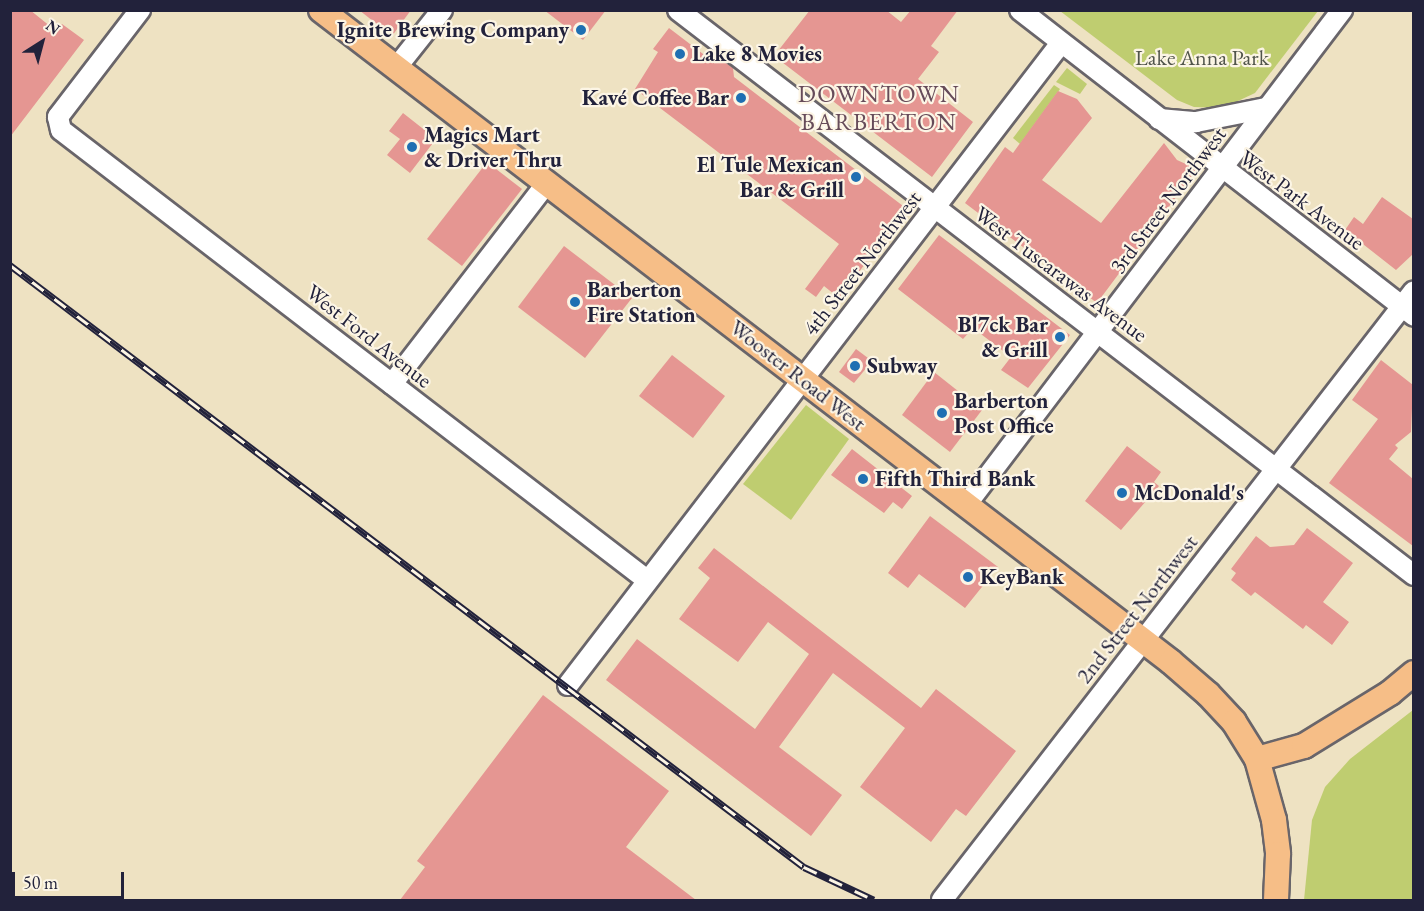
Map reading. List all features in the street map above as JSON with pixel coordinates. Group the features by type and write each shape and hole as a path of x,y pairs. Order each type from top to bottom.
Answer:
{"main road":[{"name":"Wooster Road West","path":"321,10 1143,641 1208,694 1234,722 1257,759 1274,820 1278,854 1276,900"},
{"path":"1257,759 1304,746 1390,693 1413,673"}],"street":[{"name":"West Ford Avenue","path":"140,10 58,117 61,130 647,580"},
{"path":"396,68 442,10"},
{"name":"West Park Avenue","path":"1020,10 1222,170 1407,311"},
{"name":"3rd Street Northwest","path":"966,505 1342,10"},
{"name":"West Tuscarawas Avenue","path":"679,11 1098,331 1413,576"},
{"name":"4th Street Northwest","path":"568,685 1061,43"},
{"path":"1159,119 1196,122 1266,108"},
{"path":"392,384 547,183"},
{"name":"2nd Street Northwest","path":"942,900 1276,470 1407,311 1413,291"}],"green space":[{"name":"Lake Anna Park","path":"1060,11 1318,11 1255,93 1223,108 1194,107 1177,100"},
{"path":"1067,68 1087,84 1080,94 1056,82"},
{"path":"1054,85 1060,89 1020,144 1013,138"},
{"path":"806,405 849,439 791,520 743,484"},
{"path":"1413,710 1413,900 1304,900 1312,820 1325,787 1350,759"}],"building":[{"path":"10,10 30,10 56,31 62,24 84,40 10,137"},
{"path":"359,10 411,10 392,36"},
{"name":"Ignite Brewing Company","path":"544,10 606,10 583,40"},
{"path":"810,10 886,10 901,22 911,10 958,10 931,46 939,52 918,79 973,122 932,177 774,56"},
{"path":"669,28 707,57 718,57 733,68 734,77 907,209 839,298 824,286 816,297 805,289 839,244 635,89 658,52 653,49"},
{"path":"1058,91 1077,99 1092,118 1042,180 1101,223 1164,143 1177,160 1197,169 1097,303 965,203 1005,147 1013,153"},
{"name":"Magics Mart & Driver Thru","path":"403,113 436,139 410,173 387,155 400,139 389,131"},
{"path":"487,162 522,189 462,266 427,239"},
{"path":"1382,197 1413,219 1413,254 1396,270 1345,230 1354,217 1363,224"},
{"path":"939,235 1070,335 1028,388 1001,370 1011,357 973,328 963,339 898,289"},
{"name":"Barberton Fire Station","path":"564,246 632,298 585,358 518,307"},
{"name":"Subway","path":"856,349 872,361 854,383 839,372"},
{"path":"672,355 725,396 693,438 639,396"},
{"path":"1381,360 1413,385 1411,432 1395,445 1398,448 1389,459 1413,479 1413,546 1329,483 1378,419 1352,400"},
{"name":"Barberton Post Office","path":"934,372 982,410 950,452 902,415"},
{"name":"McDonald's","path":"1127,446 1161,472 1154,482 1159,486 1121,530 1085,501"},
{"name":"Fifth Third Bank","path":"852,449 912,496 902,509 893,502 884,513 831,475"},
{"path":"930,516 998,567 965,608 919,574 908,588 888,573"},
{"path":"1307,528 1353,563 1323,602 1349,622 1332,645 1306,625 1303,629 1255,592 1251,596 1231,580 1236,573 1231,569 1256,536 1270,547 1294,545"},
{"path":"714,548 921,708 936,689 1016,751 966,816 956,809 931,842 860,787 905,728 833,673 779,747 842,795 811,836 606,680 637,639 755,729 809,654 768,622 738,662 679,619 710,578 698,568"},
{"path":"543,695 669,791 626,847 696,900 400,900 425,867 417,861"}],"railway":[{"path":"10,265 804,867 874,900"}],"place":[{"name":"Ignite Brewing Company","path":"581,30"},
{"name":"Lake 8 Movies","path":"680,54"},
{"name":"Kavé Coffee Bar","path":"741,98"},
{"name":"Magics Mart & Driver Thru","path":"412,147"},
{"name":"El Tule Mexican Bar & Grill","path":"856,177"},
{"name":"Barberton Fire Station","path":"575,302"},
{"name":"Bl7ck Bar & Grill","path":"1060,337"},
{"name":"Subway","path":"855,366"},
{"name":"Barberton Post Office","path":"942,413"},
{"name":"Fifth Third Bank","path":"863,479"},
{"name":"McDonald's","path":"1122,493"},
{"name":"KeyBank","path":"968,577"}],"district":[{"name":"DOWNTOWN BARBERTON","path":"879,108"}]}
